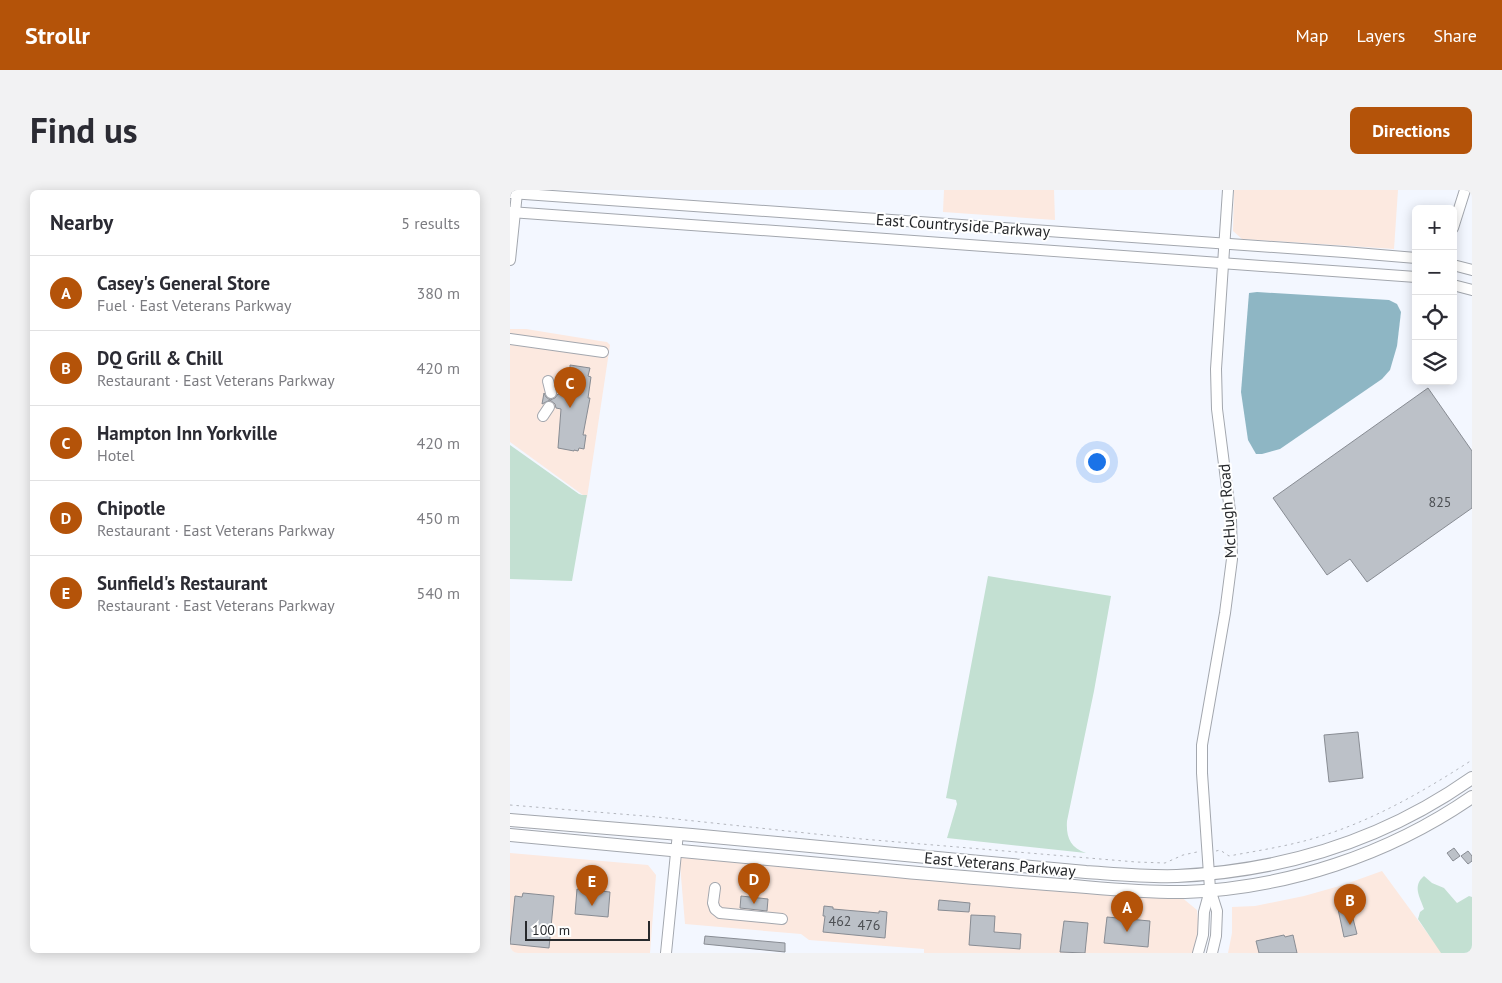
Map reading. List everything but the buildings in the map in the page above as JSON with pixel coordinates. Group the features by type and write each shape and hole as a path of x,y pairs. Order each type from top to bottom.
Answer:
{"main road":[{"name":"East Veterans Parkway","path":"510,820 1095,873 1176,876 1272,866 1310,856 1383,829 1421,810 1472,778"},
{"name":"East Veterans Parkway","path":"510,835 935,875 1179,892 1281,879 1315,871 1357,857 1408,835 1472,797"}],"street":[{"name":"McHugh Road","path":"1212,953 1216,936 1217,911 1210,889 1202,773 1202,745 1225,613 1232,559 1230,519 1217,409 1216,369 1228,190"},
{"path":"1457,215 1465,190"},
{"name":"East Countryside Parkway","path":"513,193 1412,258"},
{"path":"510,260 513,193"},
{"path":"671,223 673,204"},
{"name":"East Countryside Parkway","path":"512,212 1412,276"},
{"path":"822,234 824,215"},
{"path":"1457,266 1472,270"},
{"path":"1457,286 1472,290"},
{"path":"510,339 603,352"},
{"path":"548,381 551,393"},
{"path":"666,953 678,834"},
{"path":"715,888 713,903 715,909 720,913 782,919"},
{"name":"McHugh Road","path":"1198,953 1203,935 1204,912 1210,889"}],"path":[{"path":"1216,851 1220,850 1229,856 1326,835 1399,804 1472,760"},
{"path":"510,805 1136,862 1165,863 1196,852"}],"shaded area":[{"path":"944,190 1054,190 1055,220 943,212"},
{"path":"1234,190 1398,190 1394,249 1242,239 1233,231"},
{"path":"510,329 526,329 607,342 610,345 587,498 510,442"},
{"path":"510,853 648,865 656,875 650,953 510,953"},
{"path":"679,853 1180,896 1197,910 1199,932 1195,953 924,953 924,949 809,940 801,934 685,924"},
{"path":"1382,871 1442,953 1228,953 1232,933 1232,907 1255,906 1304,896"}],"green space":[{"path":"510,445 579,494 587,495 572,581 510,579"},
{"path":"988,576 1111,596 1094,691 1067,821 1067,832 1070,841 1076,848 1086,853 947,838 957,804 956,800 946,798"},
{"path":"1424,876 1432,883 1444,888 1457,903 1469,896 1472,897 1472,953 1441,953 1418,919 1420,912 1424,909 1419,896 1418,884"}],"water":[{"path":"1249,293 1389,300 1397,304 1401,312 1397,346 1390,370 1382,379 1280,449 1262,454 1256,454 1248,440 1241,392"}],"place":[{"name":"Hampton Inn Yorkville","path":"570,408"},
{"name":"Chipotle","path":"754,904"},
{"name":"Sunfield's Restaurant","path":"592,906"},
{"name":"DQ Grill & Chill","path":"1350,925"},
{"name":"Casey's General Store","path":"1127,932"}]}
